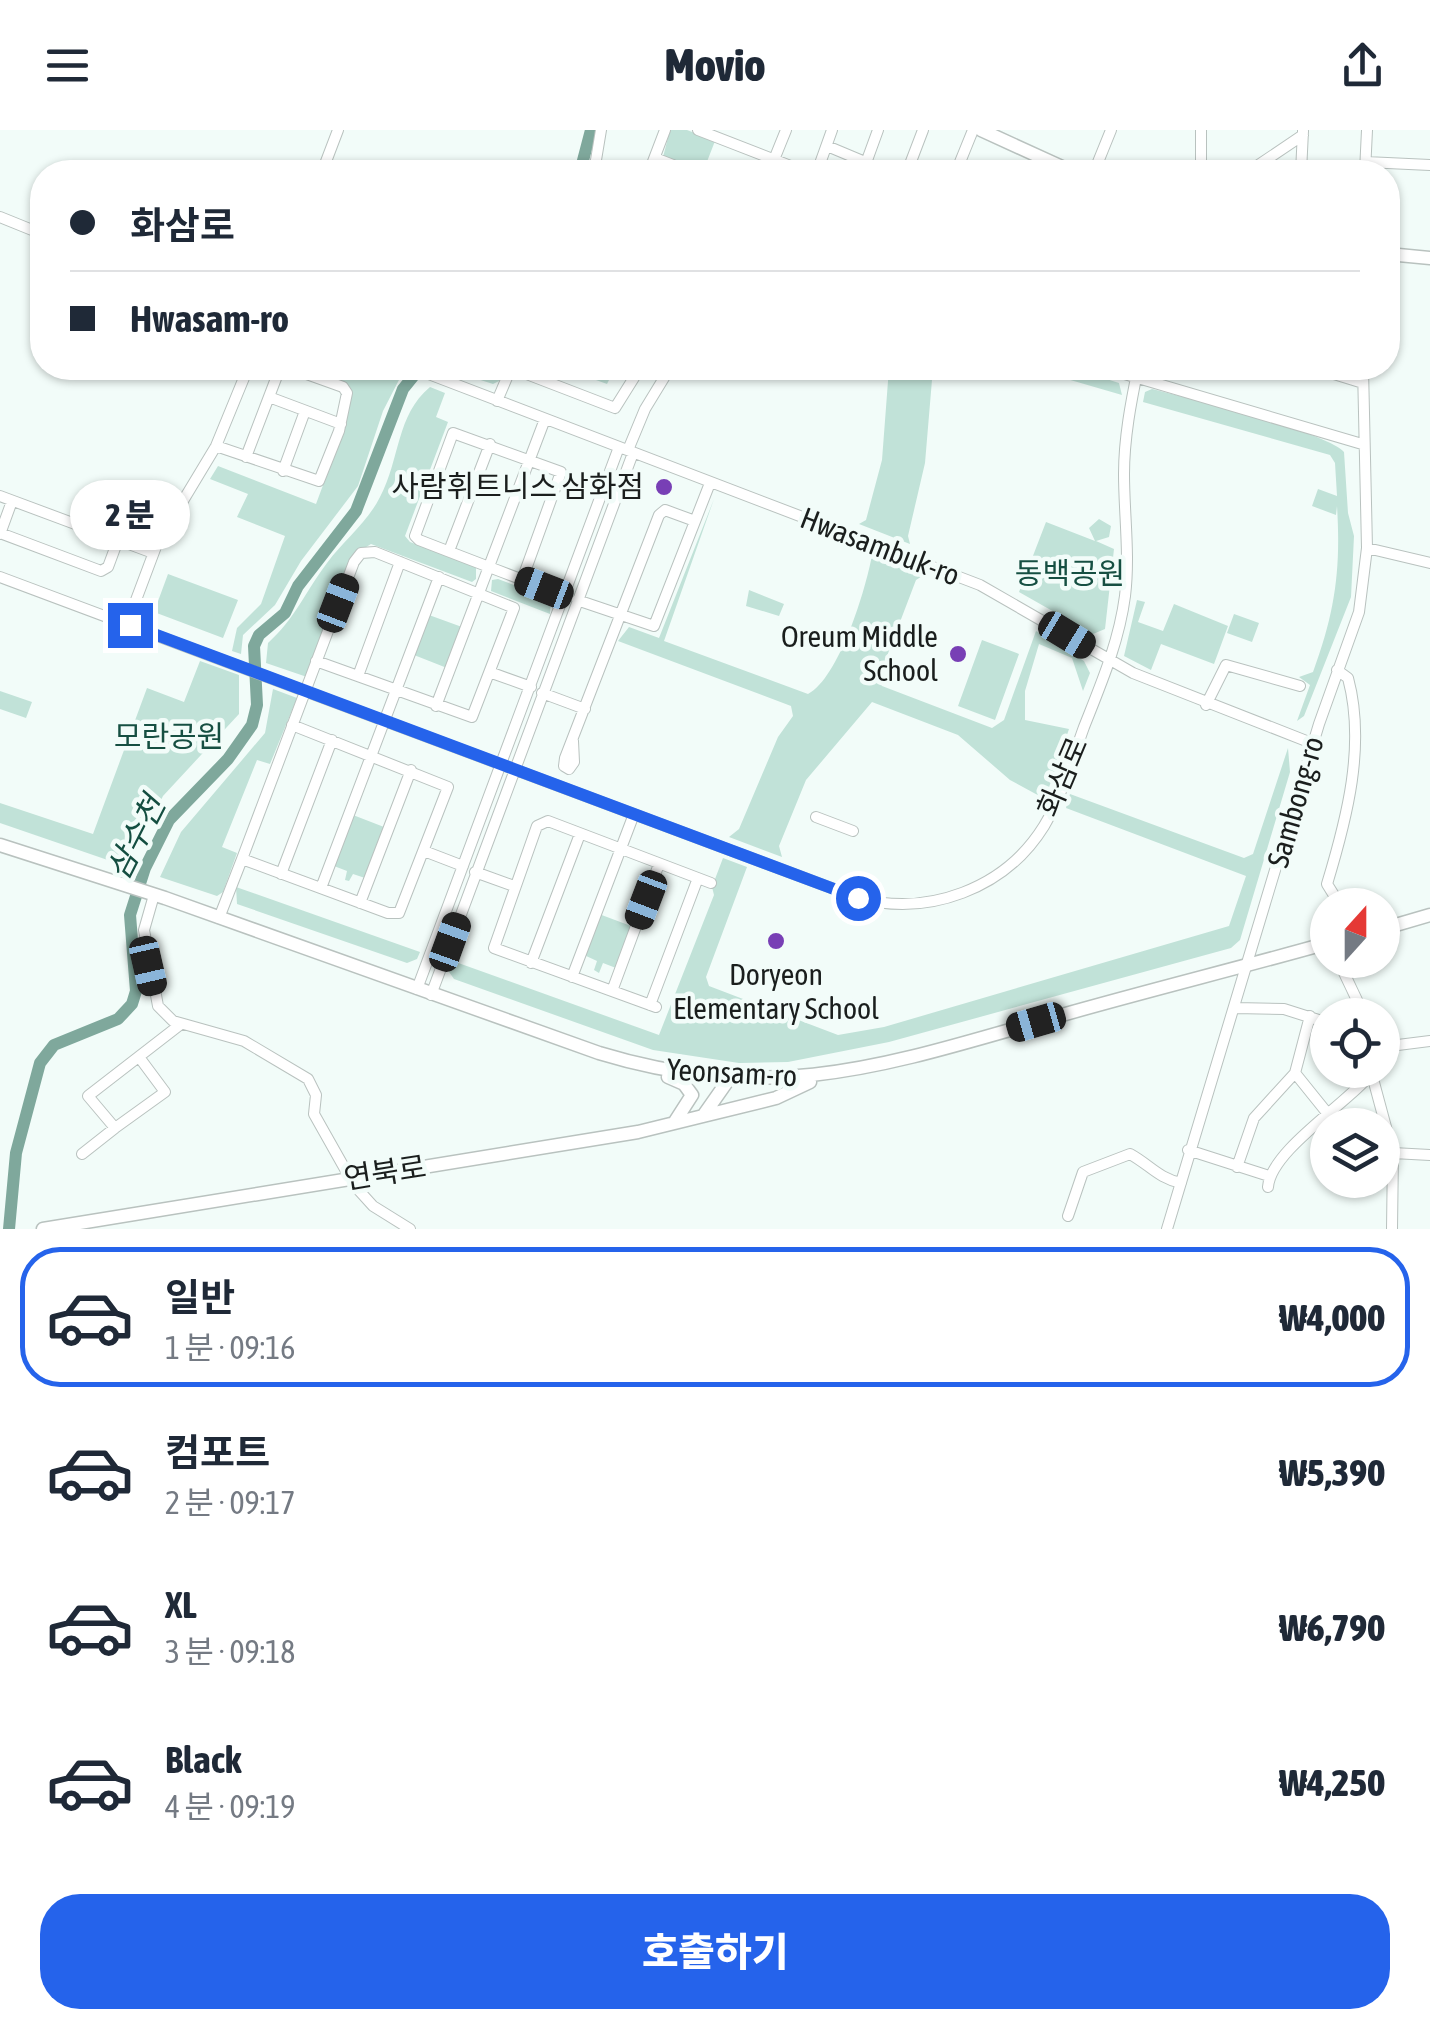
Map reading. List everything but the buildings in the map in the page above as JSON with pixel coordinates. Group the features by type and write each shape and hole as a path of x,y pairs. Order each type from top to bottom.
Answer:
{"main road":[{"path":"981,130 1034,160"},
{"path":"1423,259 1430,268"},
{"name":"Yeonsam-ro","path":"0,844 648,1068 729,1080 821,1076 897,1062 1310,948"},
{"path":"1400,924 1430,915"},
{"path":"648,1068 684,1084 692,1096 674,1123"},
{"name":"연북로","path":"43,1229 674,1123 776,1098 821,1076"},
{"path":"703,1116 729,1080"}],"street":[{"path":"327,160 338,130"},
{"path":"596,160 602,130"},
{"path":"659,160 654,158 666,130"},
{"path":"698,130 774,160 786,130"},
{"path":"821,160 832,130"},
{"path":"867,160 878,130"},
{"path":"912,160 923,130"},
{"path":"961,160 973,130"},
{"path":"1099,160 1111,130"},
{"path":"1201,130 1201,160"},
{"path":"1366,160 1368,130"},
{"path":"1266,160 1303,132"},
{"path":"1302,160 1303,132"},
{"path":"826,146 859,160"},
{"path":"1400,166 1430,165"},
{"path":"0,218 30,229"},
{"path":"0,577 127,624 153,553 216,446 243,380"},
{"path":"246,457 275,380"},
{"path":"216,446 319,481 340,424 345,389 321,380"},
{"name":"Hwasambuk-ro","path":"444,380 980,585 1110,659 1206,704 1314,744"},
{"path":"498,401 506,380"},
{"path":"539,380 615,408 632,380"},
{"path":"431,995 514,768 602,495 662,380"},
{"name":"화삼로","path":"127,624 878,904 914,906 949,899 1003,870 1046,823 1110,659 1126,590 1124,446 1136,380"},
{"path":"1162,380 1362,444"},
{"path":"1353,380 1363,383"},
{"name":"Sambong-ro","path":"1167,1229 1337,670 1359,612 1367,548 1363,383"},
{"path":"269,397 340,424"},
{"path":"282,470 306,411"},
{"path":"436,706 545,418"},
{"path":"522,580 562,475 456,432 451,436 414,534 488,567 522,580 620,616 650,628 656,624 710,483"},
{"path":"449,551 490,444"},
{"path":"571,598 605,527 627,450"},
{"path":"602,495 614,482 605,527"},
{"path":"0,496 153,553"},
{"path":"12,500 0,534 101,571 108,567 118,540"},
{"path":"573,742 660,512 695,521"},
{"path":"1367,548 1430,563"},
{"path":"219,918 242,859 292,725 306,690 316,662 356,557 370,551 515,610 474,716 316,662"},
{"path":"358,676 400,562"},
{"path":"321,888 439,577"},
{"path":"1206,704 1219,672 1226,665 1300,686"},
{"path":"1330,888 1357,737 1348,678 1337,670"},
{"path":"492,672 585,710"},
{"path":"416,989 501,764 537,690"},
{"path":"242,859 360,903 399,913 448,787 292,725"},
{"path":"281,874 332,740"},
{"path":"360,903 411,770"},
{"path":"572,977 634,814"},
{"path":"816,817 853,831"},
{"path":"698,878 653,1006 531,964 492,946 541,821 712,883"},
{"path":"531,964 580,834"},
{"path":"424,851 462,866"},
{"path":"612,991 659,864"},
{"path":"475,872 514,886"},
{"path":"151,894 144,930 158,1006 181,1024 244,1041 308,1079 316,1096 314,1114 350,1179 373,1206 410,1229"},
{"path":"1235,1008 1284,1010 1310,1016 1294,1073 1252,1121 1237,1167"},
{"path":"115,1128 88,1096 181,1024"},
{"path":"1400,1044 1430,1040"},
{"path":"82,1154 165,1092 139,1056"},
{"path":"1294,1073 1323,1108"},
{"path":"1334,1108 1356,1088"},
{"path":"1188,1150 1268,1182 1293,1146 1310,1130"},
{"path":"1400,1153 1430,1156"},
{"path":"1068,1216 1082,1172 1130,1154 1147,1163 1158,1178 1180,1184"},
{"path":"1392,1198 1392,1229"}],"green space":[{"path":"670,130 687,130 715,141 708,160 663,157"},
{"path":"329,380 399,380 383,411 358,486 301,561 275,605 243,635 241,654 232,651 237,628 261,604 285,536 237,517 248,494 210,479 218,466 316,504 345,426 351,393"},
{"path":"888,380 932,380 925,463 908,536 910,544 859,524 866,520 882,460"},
{"path":"1070,380 1110,380 1119,383 1122,395"},
{"path":"430,387 445,393 436,417 448,422 405,536 410,542 476,567 476,579 472,582 371,544 352,556 307,677 266,663 268,643 375,506 411,411"},
{"path":"1152,389 1285,426 1344,452 1348,513 1354,536 1351,597 1304,716 1297,721 1310,685 1299,677 1313,672 1335,591 1337,506 1336,515 1312,506 1318,489 1337,496 1335,463 1330,455 1143,402 1145,392"},
{"path":"714,499 664,641 808,694 819,685 840,652 864,589 872,555 924,575 916,580 879,677 882,686 992,728 1004,720 1036,631 1084,661 1090,673 1083,691 1072,658 1039,644 1025,691 1025,720 1069,729 1045,799 1010,780 958,735 872,702 806,780 779,846 782,857 729,837 739,829 778,737 793,716 791,706 618,641 629,627 659,638"},
{"name":"동백공원","path":"1099,519 1111,526 1109,537 1096,541 1114,549 1105,629 1093,634 1019,592 1046,522 1095,541 1089,528"},
{"path":"168,574 238,600 223,638 154,612"},
{"path":"492,580 551,599 550,614 491,591"},
{"path":"749,590 784,604 779,616 746,606"},
{"path":"1137,600 1145,602 1138,622 1163,631 1174,604 1228,626 1214,664 1161,644 1151,670 1124,656"},
{"path":"1234,614 1259,623 1252,642 1227,633"},
{"path":"429,615 462,627 447,668 414,655"},
{"path":"982,640 1019,654 995,720 958,706"},
{"name":"모란공원","path":"200,661 239,675 239,714 163,796 128,867 0,823 0,803 93,834 147,688 184,702"},
{"path":"273,689 297,698 270,764 257,760 222,847 237,853 223,892 217,896 160,877 181,832 265,733"},
{"path":"0,691 32,702 26,718 0,709"},
{"path":"1288,748 1290,772 1240,940 1231,948 889,1042 788,1062 739,1063 653,1050 454,979 447,969 450,960 659,1035 714,895 712,887 723,858 747,867 706,977 709,986 838,1035 884,1027 1229,926 1246,876 1066,808 1070,794 1244,858 1253,854"},
{"path":"353,815 384,827 365,878 353,874 349,881 345,880 347,871 334,866"},
{"path":"236,887 420,952 417,959 407,963 237,904"},
{"path":"599,914 631,926 616,968 603,963 599,973 594,970 597,961 584,955"}],"waterway":[{"name":"삼수천","path":"583,160 591,130"},
{"name":"삼수천","path":"9,1229 16,1153 40,1063 54,1045 118,1019 132,1004 136,991 130,915 145,868 169,820 228,759 252,725 257,705 254,646 259,635 285,613 298,586 356,511 403,389 410,380"}],"place":[{"name":"사람휘트니스 삼화점","path":"664,487"},
{"name":"Oreum Middle School","path":"958,654"},
{"name":"Doryeon Elementary School","path":"776,941"}],"route":[{"path":"130,625 858,898"}]}
